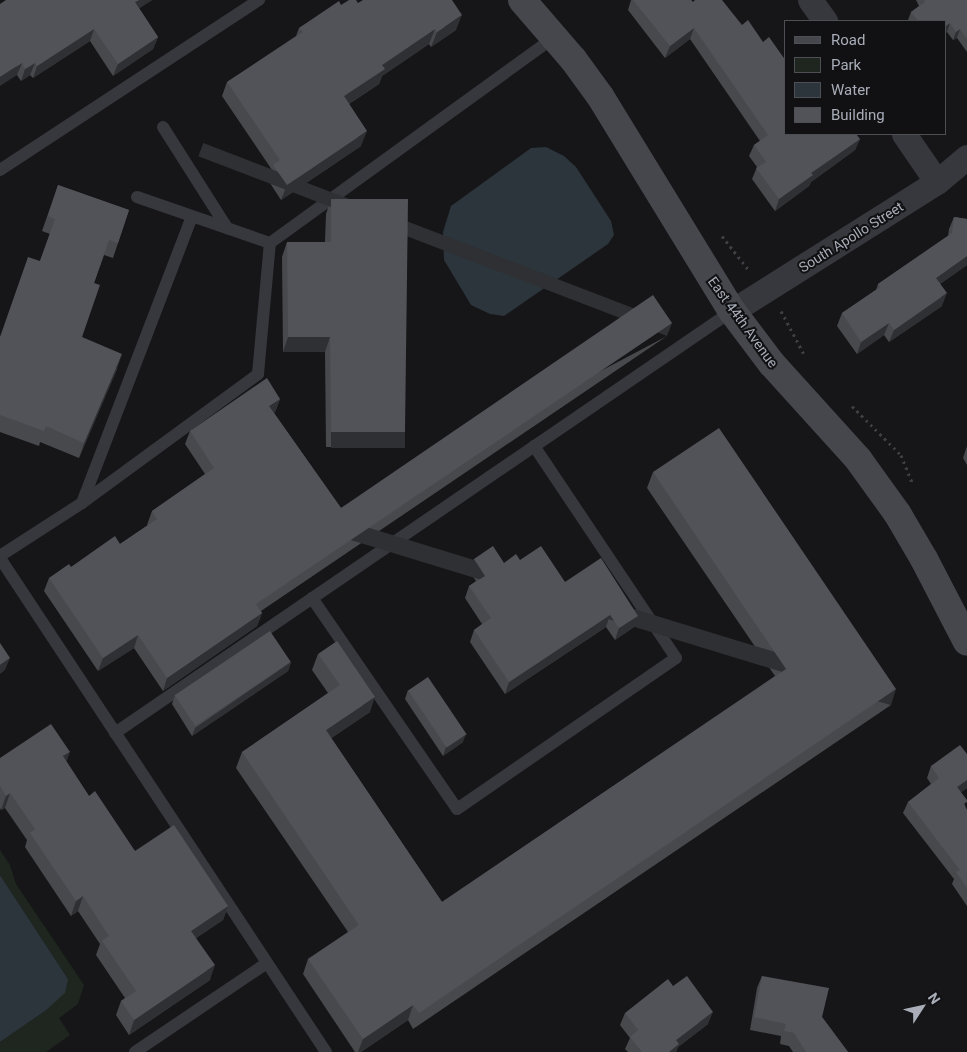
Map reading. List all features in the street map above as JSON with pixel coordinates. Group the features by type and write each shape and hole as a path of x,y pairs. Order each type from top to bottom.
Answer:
{"street":[{"name":"East 44th Avenue","path":"522,0 555,38 610,111 732,311 772,364 846,445 883,493 924,559 967,642"},
{"path":"810,0 824,20"},
{"path":"905,135 938,182"},
{"name":"South Apollo Street","path":"732,311 938,182 967,158"}],"lane":[{"path":"0,170 258,0"},
{"path":"326,1052 0,557 82,502 258,374 270,243 555,38"},
{"path":"163,127 228,228"},
{"path":"137,197 270,243"},
{"path":"82,502 192,216"},
{"path":"115,733 732,311"},
{"path":"312,598 457,809 676,658 534,446"},
{"path":"135,1052 267,963"}],"green space":[{"path":"0,850 10,865 16,884 84,985 78,1004 59,1018 70,1035 46,1052 0,1052 0,1042 45,1011 68,979 0,875"}],"water":[{"path":"546,147 564,156 576,167 611,221 614,235 608,244 504,316 490,314 471,305 444,260 443,232 451,206 531,148"},
{"path":"0,875 68,979 65,993 45,1011 0,1042"}],"building":[{"path":"6,0 139,0 135,2 158,37 118,64 94,29 37,66 35,63 25,69 22,63 0,77 0,4"},
{"path":"349,0 356,0 358,3 363,0 452,0 462,15 437,32 435,29 382,65 385,69 344,96 367,131 287,185 273,165 280,160 227,82 303,32 299,28 339,1 341,5"},
{"path":"633,0 691,0 693,2 695,0 722,0 742,25 748,20 763,42 769,37 784,58 784,135 857,135 860,139 811,173 813,175 779,199 756,168 766,162 754,145 768,135 694,28 670,46"},
{"path":"924,0 967,0 967,39 960,29 956,32 950,23 947,25 947,20 917,20 911,12 925,2"},
{"path":"58,185 129,210 118,243 109,240 94,283 100,285 82,337 122,354 84,443 46,426 44,431 0,415 0,337 28,257 40,261 55,219 48,216"},
{"path":"331,199 408,199 405,432 331,432 330,337 288,337 287,242 331,242"},
{"path":"954,217 967,219 967,256 936,278 947,293 894,330 889,323 861,342 842,313 880,287 878,284 952,233"},
{"path":"653,295 672,323 256,604 262,613 167,678 138,635 103,658 49,578 69,564 71,567 115,536 120,544 157,519 152,511 214,468 190,431 267,378 280,399 269,406 341,508"},
{"path":"719,428 896,689 419,1013 413,1005 363,1039 308,959 359,925 242,752 340,685 318,654 337,641 375,697 326,730 442,902 786,669 653,472"},
{"path":"493,546 504,563 516,554 520,560 541,546 565,582 601,558 638,616 619,628 610,615 509,682 474,630 491,618 469,586 485,576 474,559"},
{"path":"270,631 291,662 195,726 175,695"},
{"path":"0,643 10,658 0,665"},
{"path":"428,677 467,734 447,748 408,690"},
{"path":"51,724 70,752 63,756 89,796 95,791 135,851 174,825 228,906 191,931 215,965 134,1020 121,1001 136,991 102,941 109,936 83,896 76,901 30,833 35,829 10,793 6,796 0,786 0,758"},
{"path":"960,745 967,754 967,780 957,787 967,800 963,804 967,810 967,888 956,872 960,870 908,802 939,778 931,766"},
{"path":"687,976 713,1012 676,1040 679,1044 669,1052 642,1052 630,1037 638,1030 625,1013 668,979 673,986"},
{"path":"762,976 829,988 822,1017 848,1052 806,1052 794,1033 784,1031 786,1024 754,1017"}]}
